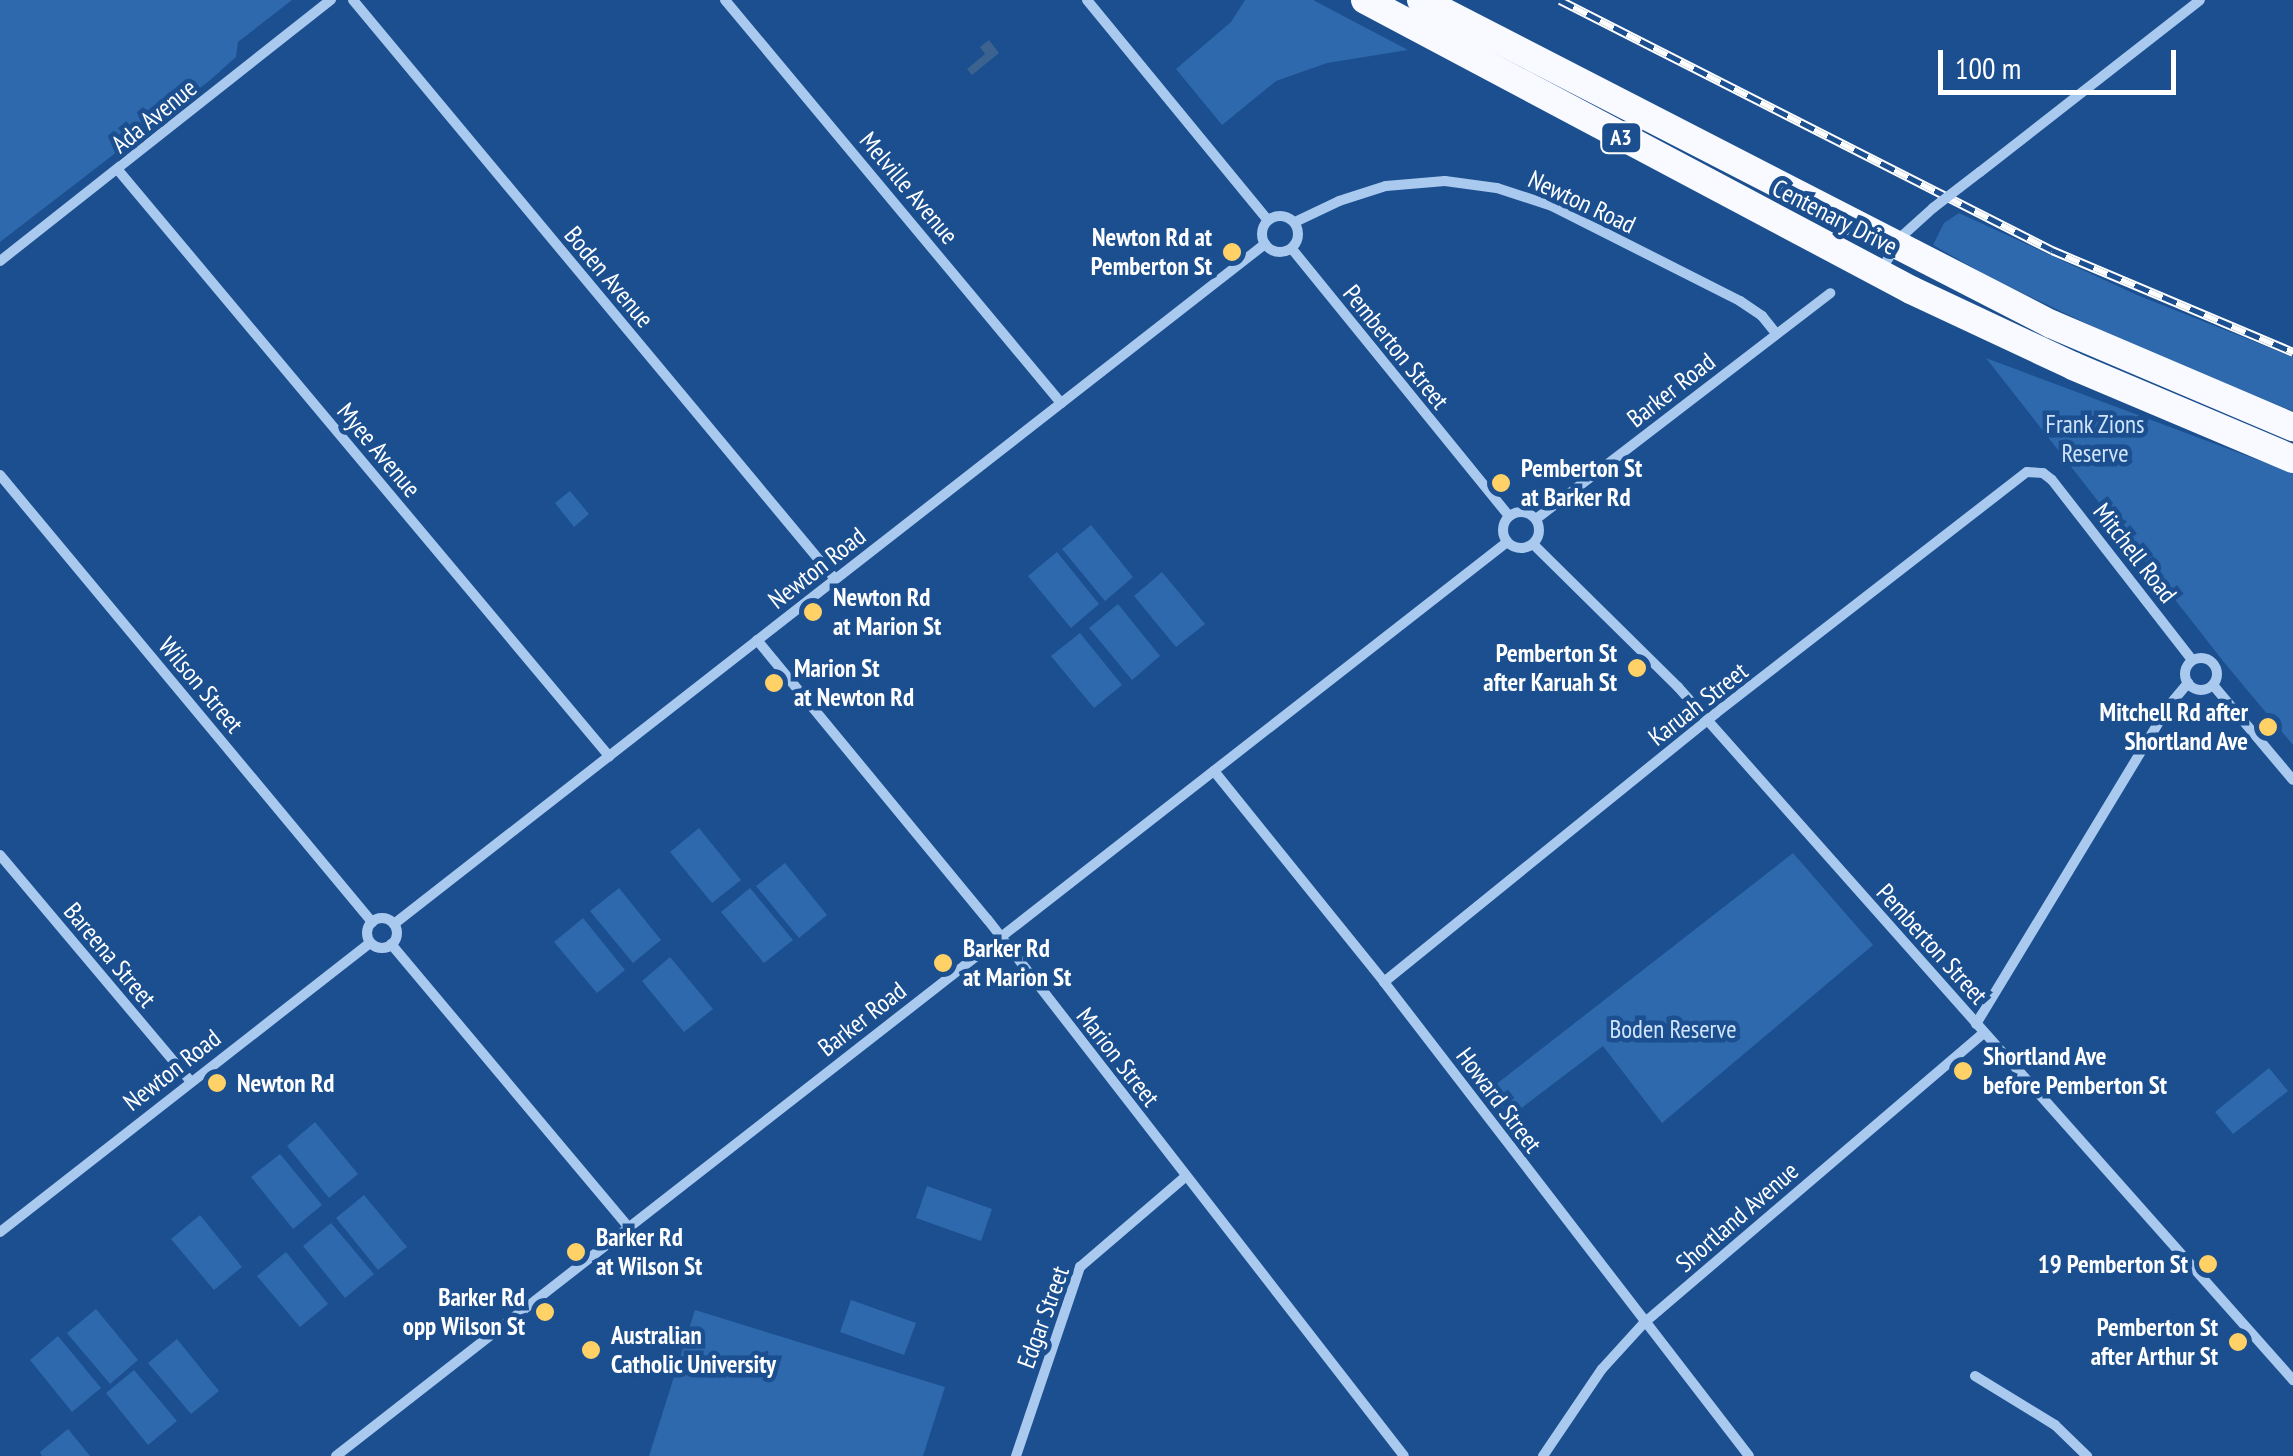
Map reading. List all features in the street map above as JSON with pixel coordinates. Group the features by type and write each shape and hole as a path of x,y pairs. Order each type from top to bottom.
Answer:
{"highway":[{"name":"Centenary Drive","path":"1365,0 1879,274 2073,366 2293,459"},
{"name":"Centenary Drive","path":"1421,0 2052,324 2293,427"}],"street":[{"name":"Ada Avenue","path":"0,261 330,0"},
{"name":"Boden Avenue","path":"353,0 836,579"},
{"name":"Melville Avenue","path":"725,0 1061,402"},
{"path":"1087,0 1268,220"},
{"path":"1879,274 1894,245 1933,208 2200,0"},
{"name":"Myee Avenue","path":"118,170 609,756"},
{"name":"Newton Road","path":"1295,222 1386,186 1444,181 1497,188 1552,206 1740,301 1762,316 1776,334"},
{"path":"1284,215 1295,222 1298,238 1292,248 1274,251 1264,244 1262,234 1268,220 1284,215"},
{"name":"Newton Road","path":"394,924 1264,244"},
{"name":"Pemberton Street","path":"1292,248 1509,516"},
{"name":"Barker Road","path":"1536,519 1830,293"},
{"name":"Karuah Street","path":"1384,982 1708,721 2027,472 2043,473"},
{"name":"Mitchell Road","path":"2043,473 2192,660"},
{"name":"Wilson Street","path":"0,474 372,922"},
{"path":"1520,511 1536,519 1539,534 1533,544 1517,548 1507,542 1502,531 1509,516 1520,511"},
{"name":"Barker Road","path":"336,1456 1507,542"},
{"name":"Pemberton Street","path":"1533,544 1648,655 2293,1380"},
{"name":"Marion Street","path":"757,640 1000,937 1404,1456"},
{"path":"2206,658 2215,665 2218,675 2213,685 2200,690 2188,683 2185,671 2192,660 2206,658"},
{"name":"Shortland Avenue","path":"1543,1456 1602,1369 1644,1323 1980,1028 2167,708 2188,683"},
{"path":"2213,685 2293,780"},
{"name":"Howard Street","path":"1214,771 1384,982 1749,1456"},
{"name":"Bareena Street","path":"0,855 190,1081"},
{"path":"381,918 394,924 396,937 391,944 378,948 370,942 367,930 372,922 381,918"},
{"name":"Newton Road","path":"0,1232 370,942"},
{"path":"391,944 626,1226"},
{"name":"Edgar Street","path":"1016,1456 1080,1267 1186,1176"},
{"path":"1975,1376 2056,1425 2087,1456"}],"green space":[{"path":"0,0 292,0 238,42 236,57 209,81 0,242"},
{"path":"1245,0 1313,0 1408,50 1327,63 1276,81 1222,125 1176,69 1231,22"},
{"path":"1959,213 2137,295 2293,357 2293,411 2161,359 1991,278 1933,245 1944,223"},
{"name":"Frank Zions Reserve","path":"1986,358 2293,473 2293,745 2223,661"},
{"path":"570,491 589,514 574,527 555,503"},
{"path":"1091,525 1133,577 1105,601 1062,549"},
{"path":"1057,552 1099,604 1071,628 1028,576"},
{"path":"1162,572 1205,624 1176,647 1134,596"},
{"path":"1118,604 1160,656 1132,680 1089,628"},
{"path":"1080,633 1122,685 1094,708 1051,656"},
{"path":"699,828 741,880 712,903 670,852"},
{"name":"Boden Reserve","path":"1793,853 1873,945 1662,1123 1603,1046 1503,1122 1481,1096"},
{"path":"785,863 827,915 799,938 756,886"},
{"path":"619,888 661,940 633,963 590,911"},
{"path":"750,888 793,940 764,963 721,912"},
{"path":"583,918 625,970 597,993 554,942"},
{"path":"670,957 713,1009 684,1032 642,981"},
{"path":"2269,1068 2288,1091 2233,1134 2215,1112"},
{"path":"315,1122 358,1174 329,1198 287,1146"},
{"path":"280,1154 322,1205 293,1229 251,1177"},
{"path":"927,1186 992,1209 981,1241 916,1218"},
{"path":"364,1195 407,1247 378,1270 336,1218"},
{"path":"200,1215 242,1267 214,1290 171,1239"},
{"path":"331,1223 374,1274 345,1298 303,1246"},
{"path":"286,1252 328,1304 300,1327 257,1276"},
{"path":"851,1300 916,1323 904,1355 840,1332"},
{"path":"96,1309 138,1360 110,1384 67,1333"},
{"path":"695,1310 945,1387 923,1456 649,1456"},
{"path":"58,1336 101,1388 72,1412 30,1360"},
{"path":"177,1339 219,1391 191,1414 148,1363"},
{"path":"134,1370 177,1421 148,1445 106,1393"},
{"path":"68,1429 90,1456 42,1456 40,1452"}],"shaded area":[{"path":"989,40 999,53 972,75 967,69 985,54 980,47"}],"railway":[{"path":"1560,0 2052,250 2293,352"}],"place":[{"name":"Newton Rd at Pemberton St","path":"1232,252"},
{"name":"Pemberton St at Barker Rd","path":"1501,483"},
{"name":"Newton Rd at Marion St","path":"813,612"},
{"name":"Pemberton St after Karuah St","path":"1637,668"},
{"name":"Marion St at Newton Rd","path":"774,683"},
{"name":"Mitchell Rd after Shortland Ave","path":"2268,727"},
{"name":"Barker Rd at Marion St","path":"943,963"},
{"name":"Shortland Ave before Pemberton St","path":"1963,1071"},
{"name":"Newton Rd","path":"217,1083"},
{"name":"Barker Rd at Wilson St","path":"576,1252"},
{"name":"19 Pemberton St","path":"2208,1264"},
{"name":"Barker Rd opp Wilson St","path":"545,1312"},
{"name":"Pemberton St after Arthur St","path":"2238,1342"},
{"name":"Australian Catholic University","path":"591,1350"}]}
